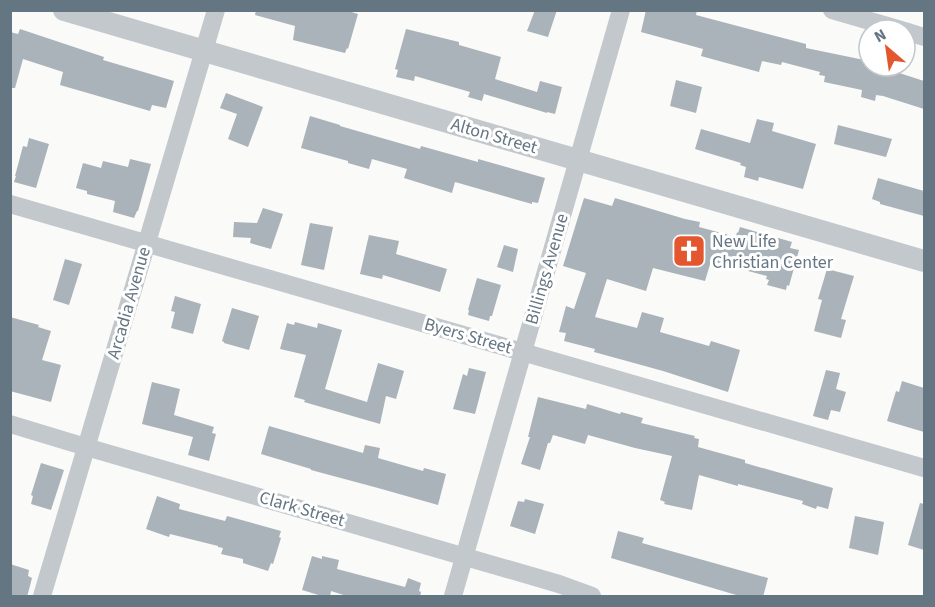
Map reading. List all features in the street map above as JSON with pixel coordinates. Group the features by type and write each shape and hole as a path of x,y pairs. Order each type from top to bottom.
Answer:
{"street":[{"name":"Alton Street","path":"63,10 924,261"},
{"name":"Arcadia Avenue","path":"42,597 216,10"},
{"name":"Billings Avenue","path":"453,597 621,10"},
{"path":"832,10 859,18"},
{"name":"Byers Street","path":"10,204 924,468"},
{"name":"Clark Street","path":"10,424 559,584 592,597"}],"building":[{"path":"256,10 345,10 358,14 345,53 293,40 295,26 255,15"},
{"path":"535,10 557,10 548,37 527,31"},
{"path":"646,10 697,10 696,15 806,44 806,48 857,59 857,78 915,78 924,81 924,109 883,96 876,95 875,101 861,97 862,90 824,82 825,76 819,75 820,72 782,62 781,65 762,61 759,72 701,56 703,49 641,32"},
{"path":"20,29 104,57 103,60 174,81 166,108 152,105 150,111 60,85 63,72 23,59 15,88 10,88 10,32 18,34"},
{"path":"406,29 459,42 459,45 501,57 495,79 537,92 540,81 562,87 555,114 484,94 482,101 468,97 470,92 415,76 414,81 396,77 398,70 395,69"},
{"path":"676,80 702,87 696,113 670,106"},
{"path":"226,93 263,107 248,147 228,139 237,114 220,108"},
{"path":"310,116 420,149 421,146 478,162 478,159 545,178 538,203 532,202 532,204 455,182 452,193 404,178 407,169 372,159 369,169 301,148"},
{"path":"757,119 774,123 772,131 816,144 803,189 759,177 758,181 744,177 746,167 740,165 741,163 695,149 701,129 750,143"},
{"path":"838,125 892,139 886,157 834,144"},
{"path":"29,138 49,144 36,188 14,182 23,146 27,147"},
{"path":"130,159 151,164 134,218 113,212 115,201 87,194 87,191 76,188 83,163 101,168 103,161 128,167"},
{"path":"878,178 924,191 924,216 880,204 872,199"},
{"path":"584,198 612,206 615,198 700,222 699,227 736,237 740,227 792,242 790,248 799,250 786,290 767,285 769,280 766,279 767,276 711,261 705,281 653,268 646,291 607,279 595,317 637,328 642,312 664,318 660,332 709,346 711,341 740,350 728,392 564,341 566,333 559,332 566,306 574,309 586,273 563,266"},
{"path":"263,208 283,214 271,249 250,243 251,238 233,237 234,222 257,223"},
{"path":"310,223 333,227 324,270 301,265"},
{"path":"369,235 399,241 396,254 447,269 440,292 383,275 382,279 360,274"},
{"path":"504,245 518,249 513,272 497,267"},
{"path":"65,259 82,264 69,305 53,300"},
{"path":"827,269 854,276 841,319 846,320 841,338 814,331 822,300 818,299"},
{"path":"477,278 501,285 489,321 468,315"},
{"path":"175,296 201,304 193,334 171,328 175,312 171,311"},
{"path":"232,308 259,316 249,350 222,341"},
{"path":"10,317 39,325 38,327 51,331 42,360 61,365 51,402 10,391"},
{"path":"295,322 317,328 318,323 342,330 325,389 367,402 378,363 404,371 396,399 386,396 380,424 294,397 306,355 280,349 287,323 294,325"},
{"path":"469,368 486,372 475,414 453,409 463,374 467,376"},
{"path":"826,370 840,373 836,389 846,392 840,412 831,410 828,420 813,416"},
{"path":"902,381 924,388 924,432 887,421 896,391 899,392"},
{"path":"152,382 180,389 174,415 214,427 212,433 216,434 209,461 188,455 193,437 142,424"},
{"path":"538,397 586,409 587,404 643,418 641,423 695,436 694,438 699,439 698,447 833,488 828,509 817,506 816,509 802,504 803,501 699,475 692,510 664,504 665,502 660,500 672,456 588,435 585,444 553,435 548,443 540,470 521,464 530,437 528,437"},
{"path":"269,426 363,453 365,445 380,448 378,458 423,471 424,468 446,474 438,505 261,454"},
{"path":"41,463 64,470 51,510 31,504 33,496 31,495"},
{"path":"157,496 180,504 179,509 225,521 227,516 281,531 273,564 271,563 268,571 243,563 243,559 221,554 223,548 218,546 170,534 169,537 146,529"},
{"path":"525,499 544,504 535,534 510,526 518,501 524,502"},
{"path":"920,503 924,504 924,550 908,545"},
{"path":"855,516 884,522 878,555 849,548"},
{"path":"618,531 644,538 642,543 768,578 763,597 743,597 611,558"},
{"path":"312,556 339,560 337,569 405,587 408,578 421,583 420,597 350,597 331,591 330,597 325,597 302,590"},
{"path":"10,564 29,570 28,576 32,578 27,597 10,597"}],"place":[{"name":"New Life Christian Center","path":"689,251"}]}
